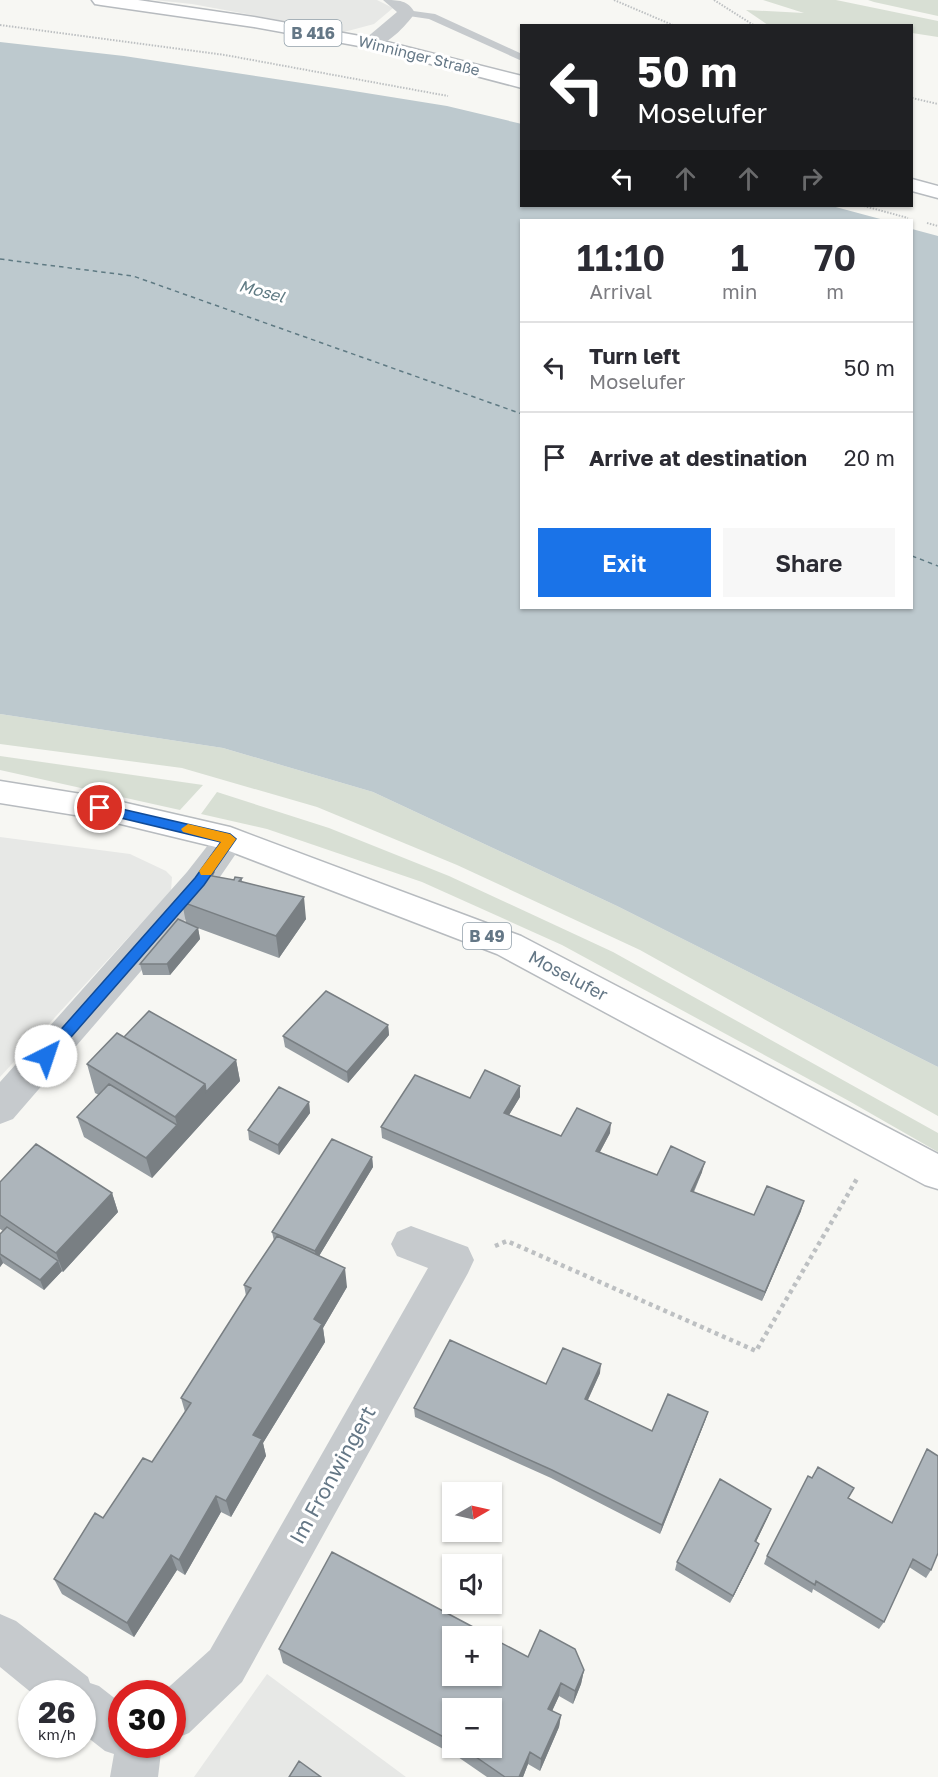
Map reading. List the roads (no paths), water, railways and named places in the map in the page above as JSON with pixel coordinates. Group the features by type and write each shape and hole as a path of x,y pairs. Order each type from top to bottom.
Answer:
{"main road":[{"name":"Winninger Straße","path":"101,0 254,22 371,44 520,81"},
{"path":"913,185 938,192"},
{"name":"Moselufer","path":"0,792 100,808 230,839 509,945 938,1173"}],"street":[{"path":"371,44 406,13 403,6 392,0"},
{"path":"0,1108 199,881 230,839"},
{"name":"Im Fronwingert","path":"186,1703 226,1666 453,1260 411,1245"},
{"path":"0,1637 54,1680"},
{"path":"96,1715 108,1726"}],"lane":[{"path":"406,13 430,16 520,57"}],"water":[{"name":"Mosel","path":"0,42 124,56 335,88 447,106 520,124 520,207 836,207 880,219 520,219 520,609 913,609 913,229 938,236 938,1067 617,906 373,792 223,748 0,714"}]}
